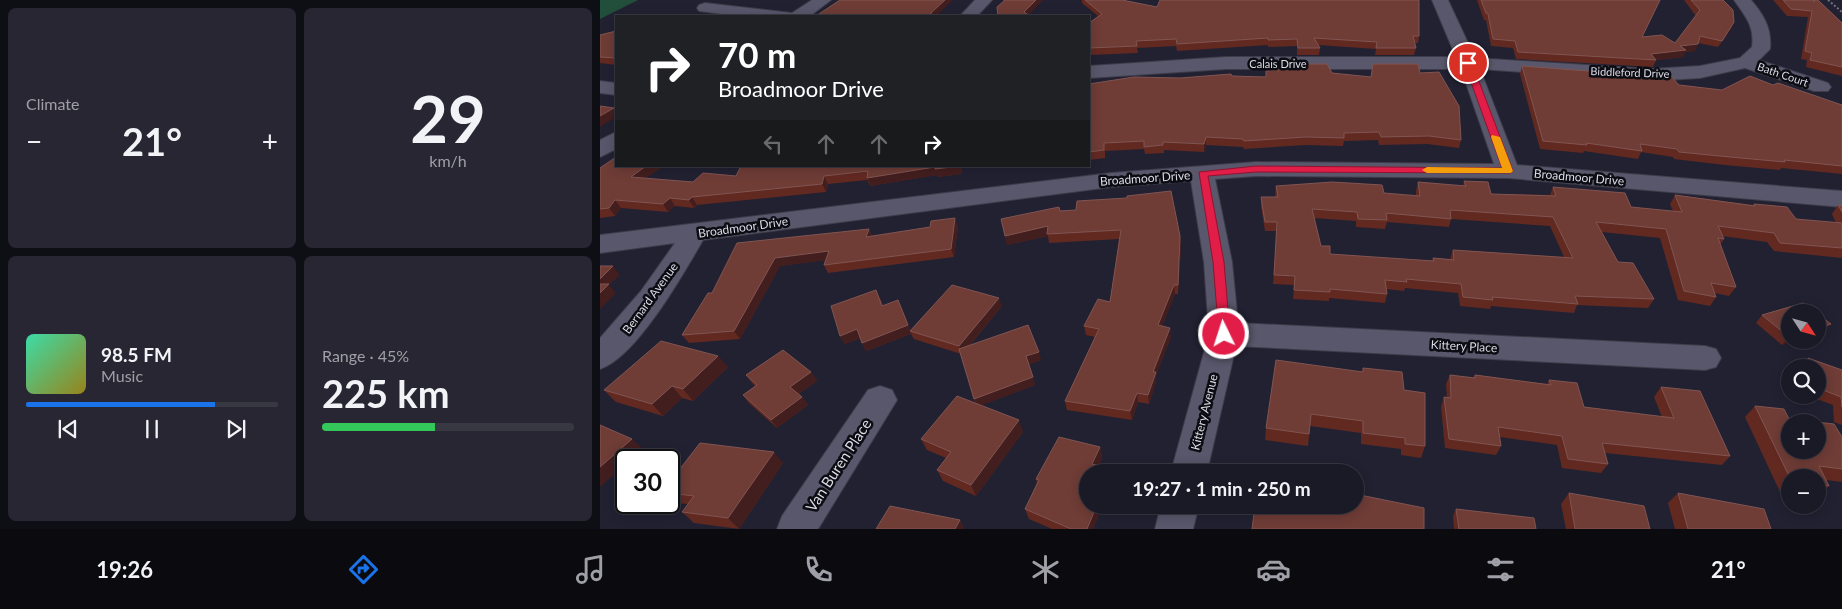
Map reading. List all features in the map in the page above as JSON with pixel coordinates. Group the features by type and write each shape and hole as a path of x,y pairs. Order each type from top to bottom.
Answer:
{"street":[{"path":"800,15 823,0"},
{"path":"969,15 984,0"},
{"path":"1440,0 1468,63 1508,171"},
{"path":"1742,0 1756,15 1763,35 1761,49 1746,62"},
{"path":"705,8 776,15"},
{"name":"Biddleford Drive","path":"1468,63 1650,75 1700,72 1746,62"},
{"name":"Bath Court","path":"1746,62 1821,87"},
{"name":"Calais Drive","path":"1090,72 1226,63 1468,63"},
{"path":"600,87 615,89"},
{"path":"600,150 615,140"},
{"name":"Broadmoor Drive","path":"600,244 1072,184 1256,169 1508,171 1842,199"},
{"name":"Kittery Avenue","path":"1191,464 1224,334 1218,262 1202,174"},
{"name":"Bernard Avenue","path":"600,357 627,332 658,291 694,233"},
{"name":"Kittery Place","path":"1224,334 1705,358"},
{"name":"Van Buren Place","path":"796,529 880,400"},
{"path":"1174,529 1178,514"}],"path":[{"path":"1828,0 1842,12"}],"green space":[{"path":"600,0 638,0 600,19"}],"building":[{"path":"840,0 945,0 931,13 932,15 818,15"},
{"path":"1036,0 1024,12 1028,15 998,15 997,7 1004,1"},
{"path":"1085,0 1122,0 1157,7 1160,0 1419,0 1419,36 1413,36 1416,48 1376,48 1377,42 1314,38 1320,48 1298,48 1297,39 1268,40 1268,38 1177,44 1176,39 1136,41 1137,46 1090,48 1090,22 1102,14"},
{"path":"1481,0 1660,0 1642,37 1662,35 1675,43 1700,10 1691,0 1723,0 1733,10 1734,22 1722,41 1700,36 1698,44 1680,46 1686,50 1651,54 1656,60 1518,52 1515,41 1493,39 1488,14"},
{"path":"1783,0 1813,0 1814,2 1814,0 1818,0 1842,23 1842,67 1810,60 1812,53 1805,51 1812,11 1791,9"},
{"path":"615,31 615,58 600,57 600,35"},
{"path":"1299,64 1327,64 1332,73 1371,77 1373,64 1418,64 1420,73 1439,72 1459,106 1461,140 1429,136 1381,137 1379,132 1344,133 1344,138 1306,137 1244,141 1243,139 1206,137 1204,144 1163,142 1163,145 1144,147 1144,141 1104,143 1104,150 1090,152 1090,84 1134,77 1180,78 1231,74 1232,76 1266,77 1266,71 1299,68"},
{"path":"1522,66 1653,76 1670,75 1679,85 1722,90 1750,76 1773,85 1778,83 1842,105 1842,166 1679,152 1677,149 1640,144 1642,151 1586,143 1587,145 1543,141"},
{"path":"600,106 614,108 600,116"},
{"path":"615,158 615,167 645,167 631,177 693,182 703,173 736,176 740,167 935,167 867,178 868,171 824,176 822,184 692,197 689,200 670,198 663,204 615,200 609,208 600,209 600,168"},
{"path":"935,167 951,167 935,169"},
{"path":"1464,181 1488,182 1491,194 1556,196 1553,187 1625,193 1631,207 1682,212 1675,195 1755,206 1754,204 1787,207 1796,219 1842,223 1842,248 1780,243 1774,233 1718,226 1724,239 1718,238 1736,287 1711,283 1716,297 1684,291 1666,229 1596,222 1618,262 1633,263 1654,299 1575,296 1578,304 1492,297 1493,300 1463,297 1461,284 1406,279 1407,282 1385,280 1387,294 1330,289 1330,292 1294,290 1295,276 1274,275 1277,222 1265,222 1261,197 1278,197 1276,186 1332,182 1382,185 1384,193 1420,196 1418,182 1466,186","holes":["1312,209 1357,212 1358,219 1387,220 1386,213 1451,219 1450,210 1553,217 1573,258 1453,250 1454,260 1433,258 1434,261 1330,254 1330,246 1321,246"]},
{"path":"1171,191 1180,236 1178,285 1174,285 1158,325 1170,328 1153,372 1156,372 1148,395 1137,393 1130,411 1065,401 1099,329 1084,326 1098,299 1110,302 1121,230 1047,234 1048,226 1005,236 1001,219 1059,207 1060,211 1076,210 1077,201 1127,198 1127,196"},
{"path":"955,218 951,249 824,265 829,251 775,258 734,331 682,335 708,293 712,293 737,243 869,229 866,237 930,227 931,221"},
{"path":"600,266 613,266 600,279"},
{"path":"600,284 609,284 600,293"},
{"path":"952,285 999,298 959,346 910,331"},
{"path":"876,290 882,306 898,300 908,325 862,343 857,329 840,336 831,306"},
{"path":"1781,309 1781,330 1762,315"},
{"path":"1028,325 1039,352 1026,356 1033,377 974,399 959,349"},
{"path":"661,341 718,356 683,389 672,386 652,404 604,390"},
{"path":"783,350 811,372 790,387 802,397 771,420 743,395 757,385 746,375"},
{"path":"1276,360 1363,372 1363,368 1402,372 1404,390 1425,393 1425,446 1405,444 1405,438 1363,433 1363,421 1311,414 1309,434 1266,428"},
{"path":"1826,364 1842,370 1842,407 1841,397 1826,391"},
{"path":"1450,375 1475,378 1475,375 1551,385 1549,380 1577,383 1584,407 1674,418 1661,387 1700,391 1730,456 1602,443 1608,464 1568,459 1562,436 1498,427 1501,446 1449,439 1444,397 1451,398"},
{"path":"957,396 1019,420 971,485 937,470 951,452 921,439"},
{"path":"1755,406 1784,409 1786,414 1781,414 1781,459 1826,459 1826,423 1834,424 1842,437 1842,469 1819,466 1820,469 1786,469"},
{"path":"600,425 632,439 621,449 615,449 615,454 600,467"},
{"path":"1059,437 1100,447 1092,464 1079,464 1079,514 1093,514 1087,529 1071,529 1025,509 1039,480 1036,479"},
{"path":"700,443 774,452 728,518 682,512 694,496 680,494 680,469"},
{"path":"1569,493 1644,506 1650,529 1575,529"},
{"path":"1678,493 1764,509 1771,529 1688,529"},
{"path":"1364,496 1424,508 1424,529 1252,529 1254,514 1364,514"},
{"path":"890,506 960,520 955,529 876,529"},
{"path":"1456,509 1534,518 1536,529 1459,529"}],"slow traffic":[{"path":"1427,170 1508,171 1496,137"}],"route":[{"path":"1224,334 1218,262 1209,201 1202,174 1256,169 1508,171 1468,63"}]}
